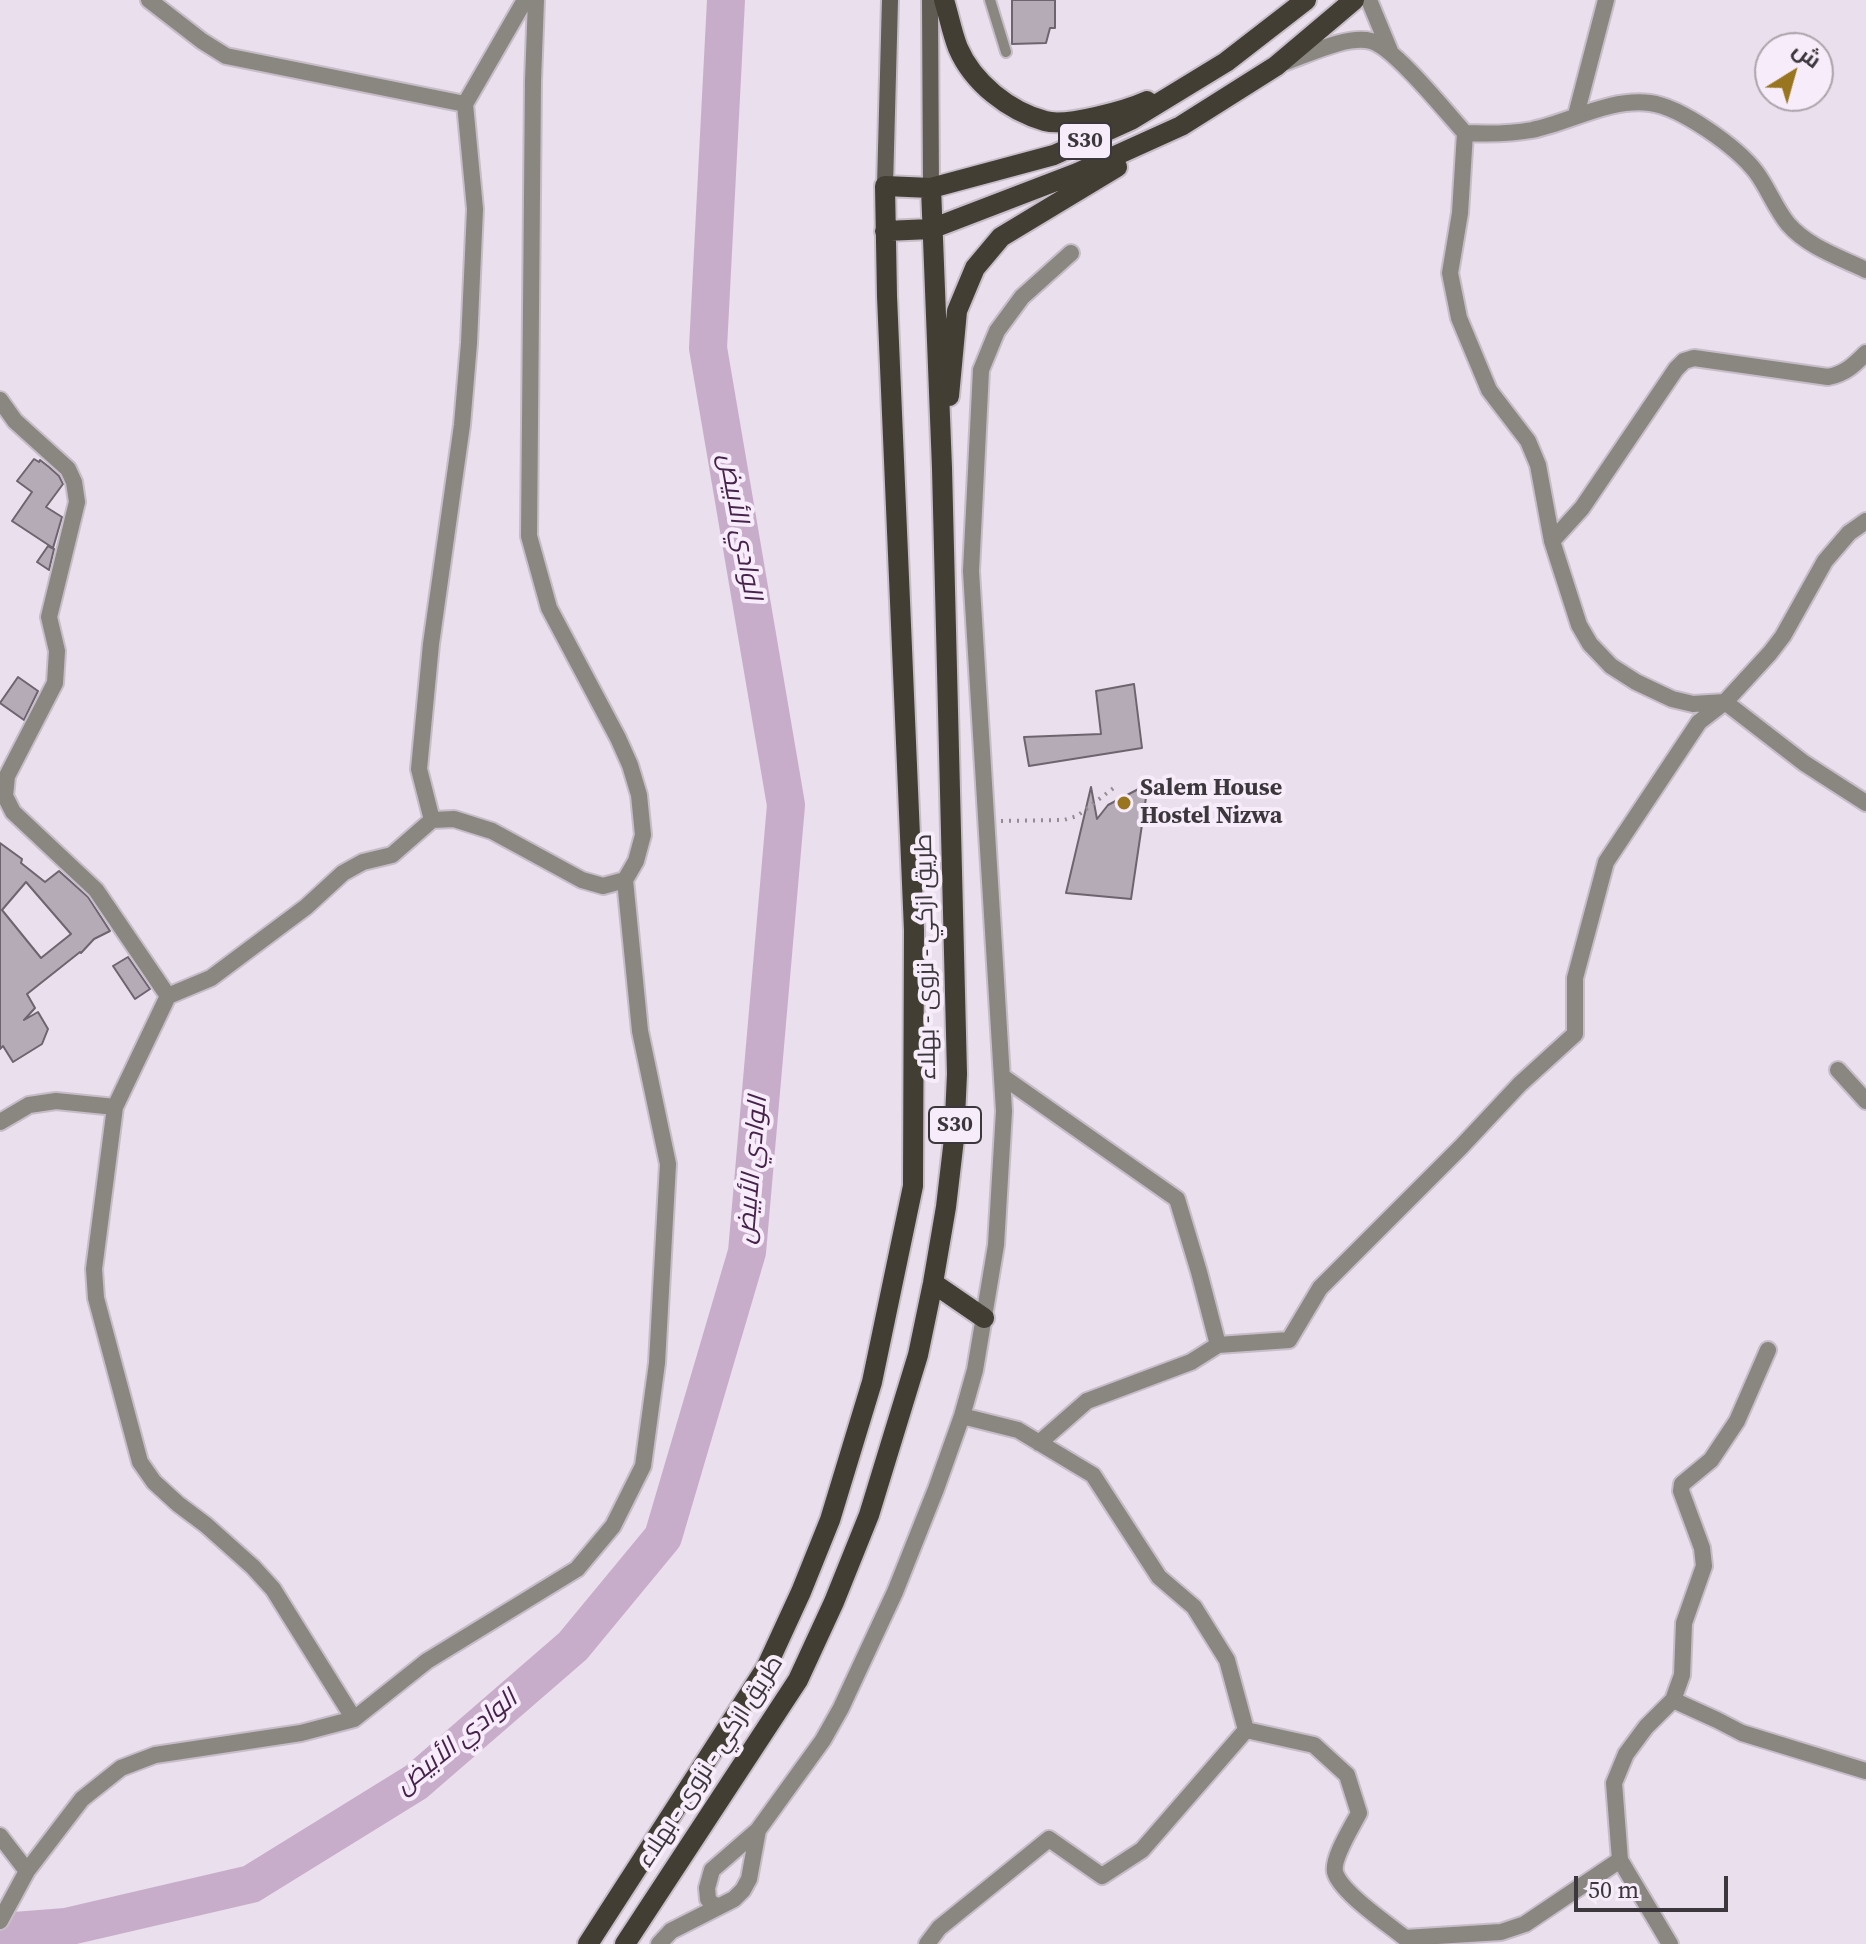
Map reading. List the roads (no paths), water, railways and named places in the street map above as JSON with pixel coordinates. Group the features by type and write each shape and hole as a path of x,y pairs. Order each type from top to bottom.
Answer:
{"main road":[{"path":"944,0 958,49 977,77 1007,105 1048,122 1087,119 1140,104 1226,62"},
{"name":"S30","path":"885,186 931,188 1054,155 1131,120 1226,62 1306,0"},
{"name":"S30","path":"885,231 931,229 1077,173 1181,126 1276,66 1354,0"},
{"path":"942,468 957,311 975,268 1001,237 1181,126"},
{"name":"طريق ازكي - نزوى - بهلاء","path":"588,1944 766,1668 801,1592 830,1520 872,1382 913,1186 914,930 885,186"},
{"name":"طريق ازكي - نزوى - بهلاء","path":"625,1944 798,1680 869,1515 918,1355 933,1283 954,1139 957,1074 942,468 931,188"},
{"path":"933,1283 984,1318"},
{"path":"579,1944 617,1901"}],"street":[{"path":"149,0 226,56 465,104"},
{"path":"432,820 419,769 431,644 462,425 469,343 475,209 465,104 525,0"},
{"path":"0,1921 27,1871 82,1799 121,1768 155,1755 301,1733 354,1719 427,1661 577,1569 613,1526 643,1466 657,1363 668,1164 640,1031 625,880 636,861 643,835 639,795 618,738 549,608 529,536 536,0"},
{"path":"885,186 890,0"},
{"path":"930,0 931,188"},
{"path":"1369,0 1390,51"},
{"path":"1576,115 1606,0"},
{"path":"1276,66 1351,41 1371,41 1390,51 1465,133 1533,130 1625,103 1651,103 1676,111 1723,140 1755,170 1789,224 1812,244 1866,270"},
{"path":"1465,133 1460,213 1450,273 1459,318 1489,390 1528,441 1538,465 1552,541 1579,625 1590,644 1611,666 1672,699 1693,704 1725,702 1804,763 1866,803"},
{"path":"717,1906 708,1899 707,1888 712,1870 758,1830 823,1740 841,1708 895,1592 936,1489 975,1370 996,1245 1004,1111 971,571 981,370 997,331 1022,297 1071,253"},
{"path":"1552,541 1582,508 1684,361 1694,358 1828,377 1849,369 1866,353"},
{"path":"0,400 15,421 68,469 77,502 49,617 57,651 55,683 7,776 5,796 13,812 96,890 168,996"},
{"path":"1039,1443 1087,1401 1191,1362 1218,1345 1289,1340 1320,1288 1520,1084 1575,1034 1575,978 1606,862 1699,722 1725,702 1770,653 1783,636 1825,561 1849,533 1866,521"},
{"path":"354,1719 273,1589 230,1546 154,1482 140,1462 96,1298 94,1269 115,1107 168,996 211,978 306,907 343,873 363,862 392,855 432,820 454,819 492,831 582,880 603,886 625,880"},
{"path":"1838,1070 1866,1101"},
{"path":"1003,1077 1177,1199 1218,1345"},
{"path":"0,1122 29,1105 56,1101 115,1107"},
{"path":"1670,1944 1620,1860 1614,1783 1626,1754 1646,1727 1673,1700 1682,1675 1684,1623 1704,1566 1702,1548 1681,1491 1682,1484 1711,1460 1737,1421 1768,1350"},
{"path":"962,1416 1018,1430 1093,1475 1159,1577 1194,1607 1227,1660 1246,1730"},
{"path":"1673,1700 1742,1733 1866,1771"},
{"path":"1246,1730 1314,1745 1347,1775 1359,1813 1337,1857 1335,1871 1344,1889 1404,1941 1501,1932 1525,1924 1620,1860"},
{"path":"927,1944 939,1928 1049,1839 1102,1876 1142,1850 1246,1730"},
{"path":"659,1944 671,1931 734,1899 743,1890 749,1879 758,1830"},
{"path":"0,1836 27,1871"}],"lane":[{"path":"990,0 1006,52"}],"waterway":[{"name":"الوادي الأبيض","path":"0,1932 66,1927 251,1884 416,1782 573,1646 663,1537 747,1252 786,805 708,348 726,0"}],"place":[{"name":"Salem House Hostel Nizwa","path":"1124,803"}]}
